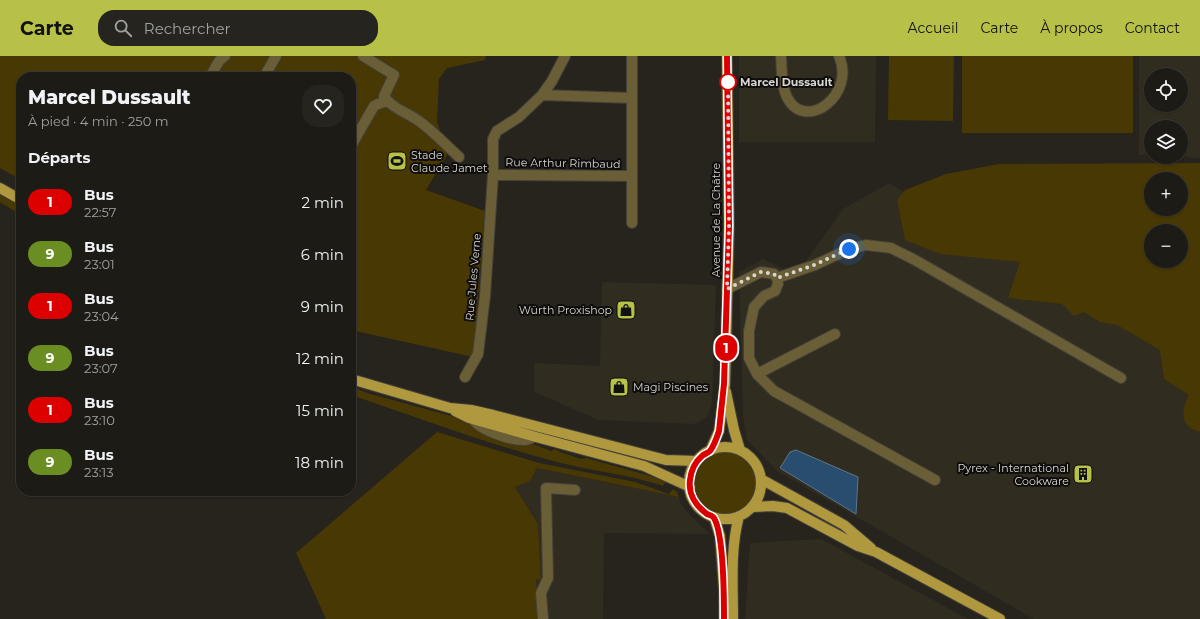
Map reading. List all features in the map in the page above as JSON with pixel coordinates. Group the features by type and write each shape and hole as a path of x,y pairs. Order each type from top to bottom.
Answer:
{"main road":[{"name":"Avenue de La Châtre","path":"710,450 719,431 724,384 729,226 727,56"},
{"path":"0,188 16,197"},
{"path":"356,380 450,408 473,419 644,466 690,487"},
{"name":"Avenue de La Châtre","path":"724,384 740,450"},
{"path":"450,408 471,410 493,415 666,460 697,461"},
{"path":"729,447 740,450 749,456 759,470 761,479 758,499 753,507 739,516 724,519 714,517 700,508 694,500 690,487 690,475 697,461 710,450 729,447"},
{"path":"761,479 844,525 876,552"},
{"path":"753,507 773,506 787,508 858,546 876,552 1000,619"},
{"path":"733,619 733,545 739,516"},
{"path":"714,517 720,536 724,589 724,619"}],"street":[{"path":"213,72 219,61 225,56"},
{"path":"267,72 276,56"},
{"path":"364,56 394,75 384,96 387,101 418,120 459,157"},
{"name":"Rue Arthur Rimbaud","path":"632,56 632,223"},
{"path":"781,56 782,75 787,98 800,111 809,111 824,106 833,100 839,90 842,80 843,69 839,56"},
{"name":"Rue Jules Verne","path":"465,377 478,354 493,175 494,134 519,117 542,95 552,81 561,58"},
{"path":"542,95 632,98"},
{"path":"356,137 374,106 387,101"},
{"name":"Rue Arthur Rimbaud","path":"493,175 632,176"},
{"path":"777,278 814,265 849,249 866,245 891,248 915,260 1121,378"},
{"path":"727,289 761,272 774,274 777,278 778,284 775,291 764,296 754,307 749,331 749,358 757,374 774,391 935,480"},
{"path":"757,374 835,334"},
{"path":"543,619 541,593 548,578 546,488 575,490"}],"shaded area":[{"path":"0,56 486,56 485,60 447,68 439,79 437,121 447,155 426,190 485,211 473,357 356,331 356,72 16,72 16,177 0,168"},
{"path":"739,56 876,56 875,142 739,142"},
{"path":"889,56 954,56 953,121 888,120"},
{"path":"962,56 1133,56 1133,133 962,133"},
{"path":"1139,56 1200,56 1200,158 1188,157 1188,120 1144,120 1144,155 1139,155"},
{"path":"1200,163 1200,432 1188,426 1185,422 1183,412 1189,395 1164,379 1160,350 1117,325 1100,322 1084,312 1074,316 1062,304 1008,298 1020,262 940,254 905,240 897,200 905,190 946,174 999,164"},
{"path":"889,183 1200,370 1200,619 1034,619 777,471 747,440 743,417 739,272 763,259 783,269 806,261 843,209"},
{"path":"0,195 16,204 16,212 0,202"},
{"path":"602,282 716,285 712,403 707,417 694,424 599,420 534,392 534,363 600,366"},
{"path":"356,388 367,393 462,419 511,442 533,444 551,451 554,449 581,459 586,458 666,481 663,486 639,479 565,464 458,432 356,397"},
{"path":"437,432 539,463 635,482 669,494 673,489 677,492 679,497 537,468 530,481 515,487 538,524 541,579 536,580 539,619 326,619 296,553"},
{"path":"725,447 745,453 755,463 761,483 755,503 745,513 725,519 705,513 695,503 689,483 695,463 705,453"},
{"path":"537,468 679,497 681,504 689,514 710,534 604,533 603,619 539,619 536,580 541,578 538,524 515,487 530,481"},
{"path":"821,539 968,619 745,619 750,543"}],"water":[{"path":"796,450 858,477 856,514 780,468 790,452"}],"bus line":[{"name":"1","path":"724,619 724,589 720,536 714,517 700,508 694,500 690,487 690,475 697,461 710,450 719,431 724,384 729,226 727,56"}],"place":[{"name":"Marcel Dussault","path":"728,82"},
{"name":"Stade Claude Jamet","path":"397,161"},
{"name":"Würth Proxishop","path":"626,310"},
{"name":"Magi Piscines","path":"619,387"},
{"name":"Pyrex - International Cookware","path":"1083,474"}],"route":[{"path":"728,82 729,226 727,289 761,272 769,272 774,274 777,278 814,265 849,249"}]}
